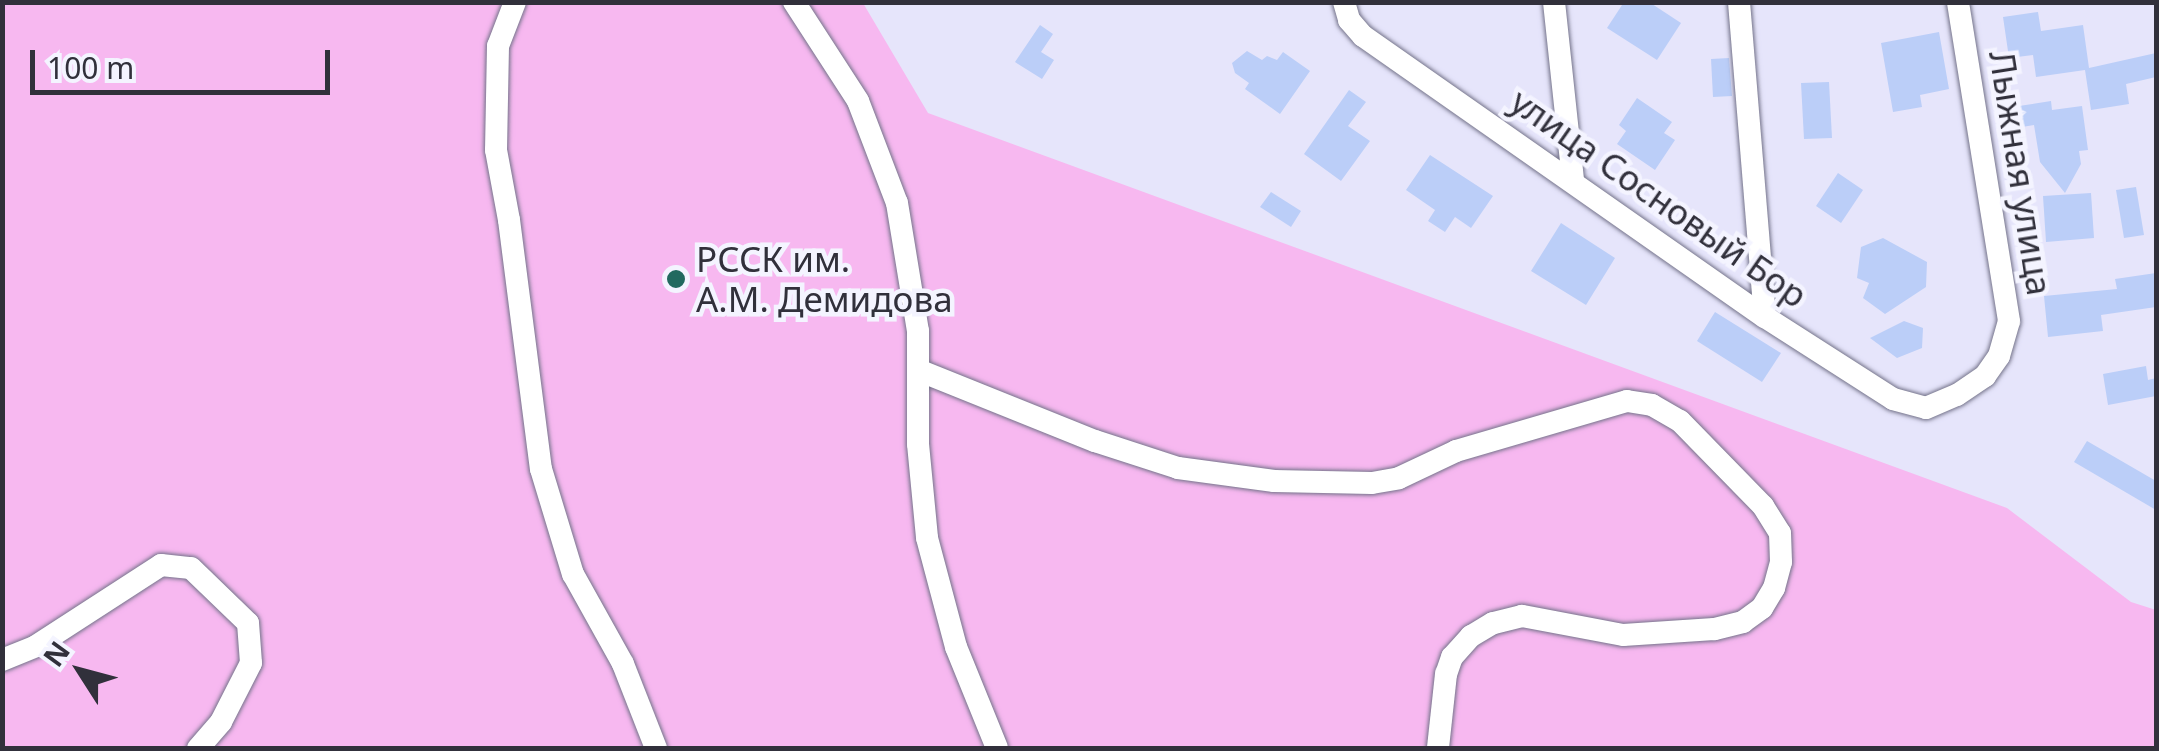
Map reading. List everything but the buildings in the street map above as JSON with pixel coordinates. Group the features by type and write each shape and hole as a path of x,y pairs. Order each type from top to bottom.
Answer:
{"street":[{"path":"515,2 498,46 496,150 509,220 541,468 574,574 624,664 656,748"},
{"path":"794,2 858,101 886,172 908,259 918,331 918,444 927,538 956,646 996,748"},
{"name":"улица Сосновый Бор","path":"1344,2 1349,20 1363,36 1573,179 1765,317 1893,399 1926,408 1957,395"},
{"path":"1554,2 1573,179"},
{"path":"1738,2 1765,317"},
{"name":"Лыжная улица","path":"1957,395 1985,376 1999,356 2009,321 1958,2"},
{"path":"918,370 1094,441 1178,468 1274,481 1372,483 1399,478 1456,451 1627,401 1652,405 1680,421 1763,506 1780,533 1780,562 1774,588 1762,608 1743,622 1714,628 1623,635 1522,616 1493,623 1471,636 1452,657 1446,674 1438,748"},
{"path":"2,660 36,646 162,565 191,568 248,623 251,663 221,722 198,748"}],"shaded area":[{"name":"РССК им. А.М. Демидова","path":"2,3 863,3 928,113 2007,508 2131,602 2156,610 2156,748 3,748"}],"place":[{"name":"РССК им. А.М. Демидова","path":"676,279"}]}
